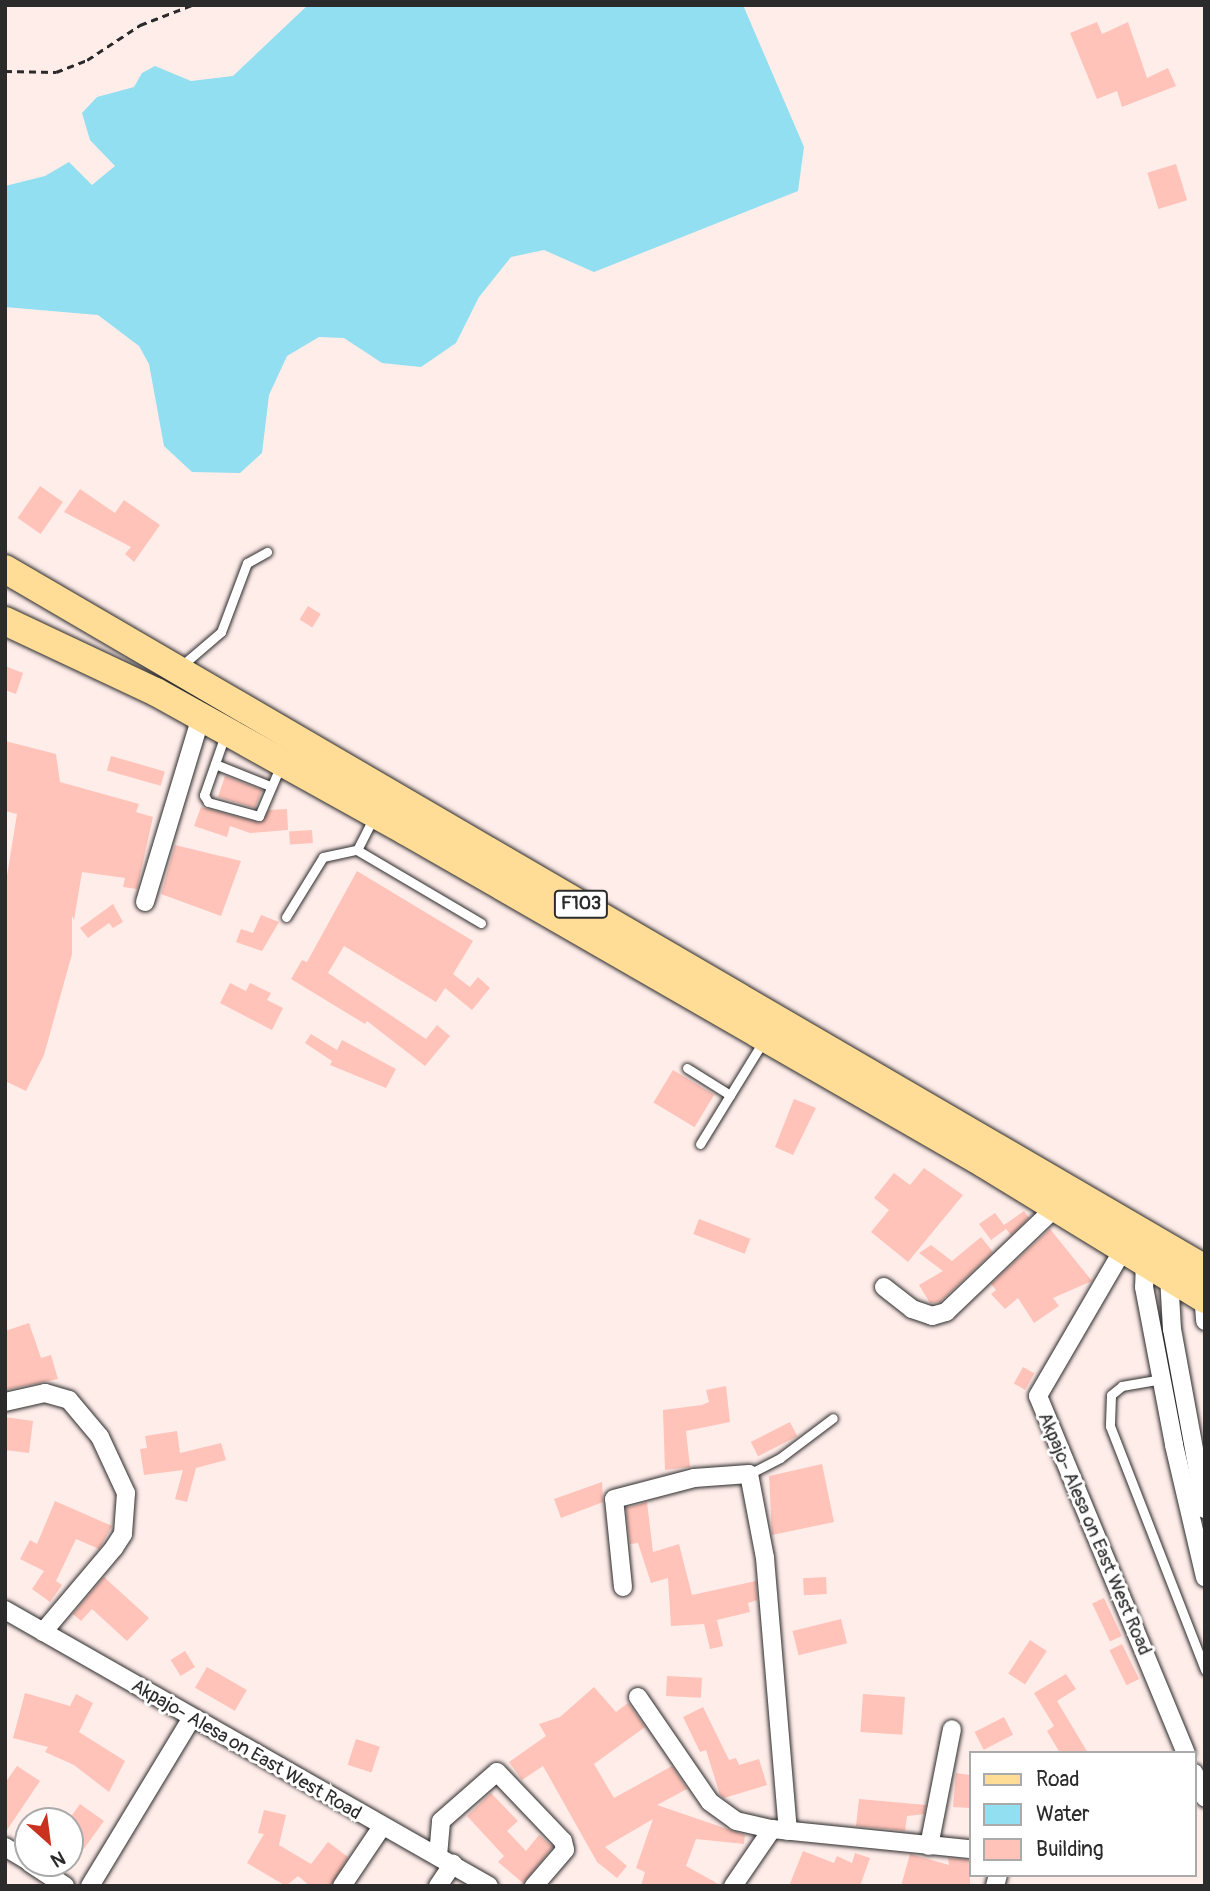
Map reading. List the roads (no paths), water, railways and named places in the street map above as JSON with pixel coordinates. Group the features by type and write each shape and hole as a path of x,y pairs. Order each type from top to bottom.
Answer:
{"main road":[{"name":"F103","path":"5,569 180,667 1174,1266 1204,1295"},
{"name":"F103","path":"5,621 227,730 276,774 376,814 1134,1255 1174,1266"}],"street":[{"path":"145,902 201,716"},
{"path":"884,1287 912,1309 932,1316 946,1312 1055,1208"},
{"path":"1134,1255 1144,1287 1187,1514 1205,1577"},
{"name":"Akpajo- Alesa on East West Road","path":"1134,1255 1038,1396 1185,1751"},
{"path":"1174,1266 1172,1329 1205,1509"},
{"path":"5,1402 45,1393 69,1400 100,1437 126,1493 119,1541 43,1632"},
{"path":"623,1587 614,1499 694,1478 748,1474 765,1558 780,1830 733,1886"},
{"name":"Akpajo- Alesa on East West Road","path":"5,1610 381,1828 489,1886"},
{"path":"638,1697 722,1815 780,1830 968,1849"},
{"path":"90,1886 191,1719"},
{"path":"929,1846 951,1729"},
{"path":"438,1886 445,1860 441,1821 497,1772 564,1841 565,1850 534,1886"},
{"path":"1196,1778 1205,1798"},
{"path":"342,1886 381,1828"}],"lane":[{"path":"180,667 221,632 247,563 267,551"},
{"path":"215,764 276,774 259,816 208,802 204,795 227,730"},
{"path":"357,850 376,814"},
{"path":"286,917 323,858 357,850 481,923"},
{"path":"700,1144 764,1038"},
{"path":"687,1068 730,1095"},
{"path":"1162,1379 1122,1386 1111,1395 1110,1426 1205,1670"},
{"path":"748,1474 780,1458 833,1418"}],"water":[{"path":"308,5 743,5 804,147 798,191 594,272 544,250 511,257 479,297 456,343 421,367 382,363 344,338 319,337 287,356 269,395 262,453 240,473 192,472 164,446 149,364 139,346 98,315 5,307 5,186 45,176 69,162 92,185 115,166 90,140 82,113 97,97 134,87 142,73 155,66 191,81 233,76"}]}
